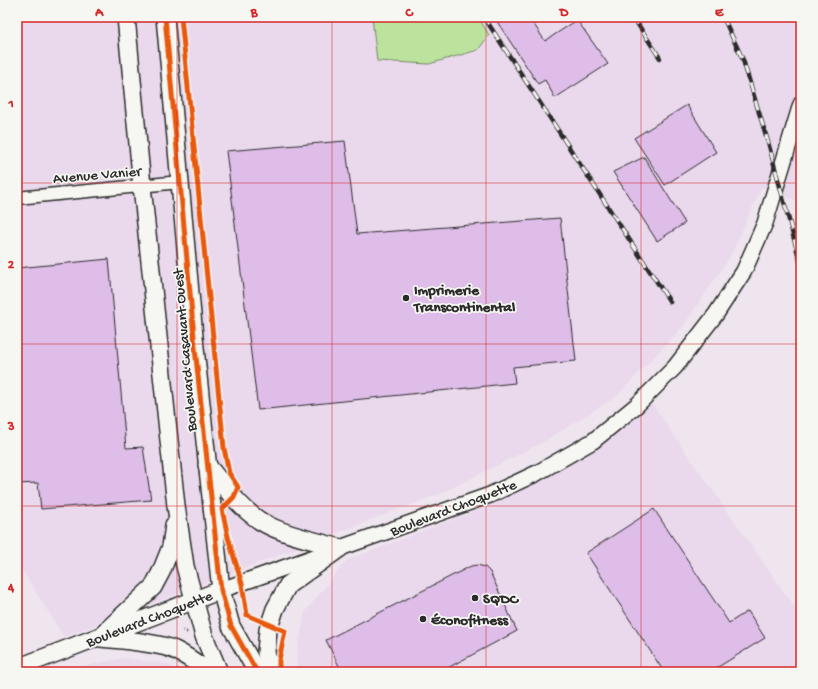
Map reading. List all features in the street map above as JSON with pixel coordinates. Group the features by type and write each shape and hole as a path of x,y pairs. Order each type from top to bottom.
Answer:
{"main road":[{"name":"Boulevard Casavant Ouest","path":"126,17 142,186 176,506 185,566 204,636 219,672"},
{"name":"Boulevard Casavant Ouest","path":"165,17 207,465 221,590 231,626 257,672"},
{"path":"207,465 240,504 253,516 274,528 340,548"},
{"path":"99,637 153,587 171,547 176,506"},
{"path":"270,672 266,652 268,630 275,609 288,585 340,548"},
{"name":"Boulevard Choquette","path":"17,668 221,590"},
{"path":"99,637 173,649 189,657 209,672"}],"street":[{"name":"Boulevard Choquette","path":"221,590 490,495 536,473 593,441 644,399 675,367 716,314 744,271 765,223 801,104"},
{"name":"Avenue Vanier","path":"17,198 180,182"}],"shaded area":[{"path":"17,17 801,17 801,203 762,187 730,257 682,328 616,397 540,444 442,493 64,637 17,562"},
{"path":"650,401 801,616 801,672 296,672 297,652 305,612 347,560 493,504 575,462"},
{"path":"123,658 166,664 180,672 78,672 76,668"}],"green space":[{"path":"372,17 478,17 489,35 478,50 429,64 377,61"}],"building":[{"path":"494,17 529,17 545,41 577,20 608,64 555,98 545,80 538,84"},
{"path":"687,105 716,152 665,185 634,138"},
{"name":"Imprimerie Transcontinental","path":"345,141 357,234 560,218 576,361 513,367 515,383 258,410 226,151"},
{"path":"644,157 685,223 657,241 613,172"},
{"path":"109,259 126,448 143,447 151,500 41,509 38,483 17,484 17,268"},
{"path":"654,509 729,623 748,611 765,638 710,672 664,672 586,553"},
{"path":"477,565 485,567 490,572 517,631 440,672 342,672 326,640 471,566"}],"railway":[{"path":"484,17 670,302"},
{"path":"633,17 660,58"},
{"path":"723,17 743,60 768,142 801,265"}],"cycle path":[{"path":"165,17 195,348 221,590 231,626 257,672"},
{"path":"181,17 224,448 229,473 238,487 234,497 222,509 228,537 242,584 247,615 285,631 279,660 279,672"}],"place":[{"name":"Imprimerie Transcontinental","path":"406,298"},
{"name":"SQDC","path":"475,598"},
{"name":"Éconofitness","path":"423,619"}]}
